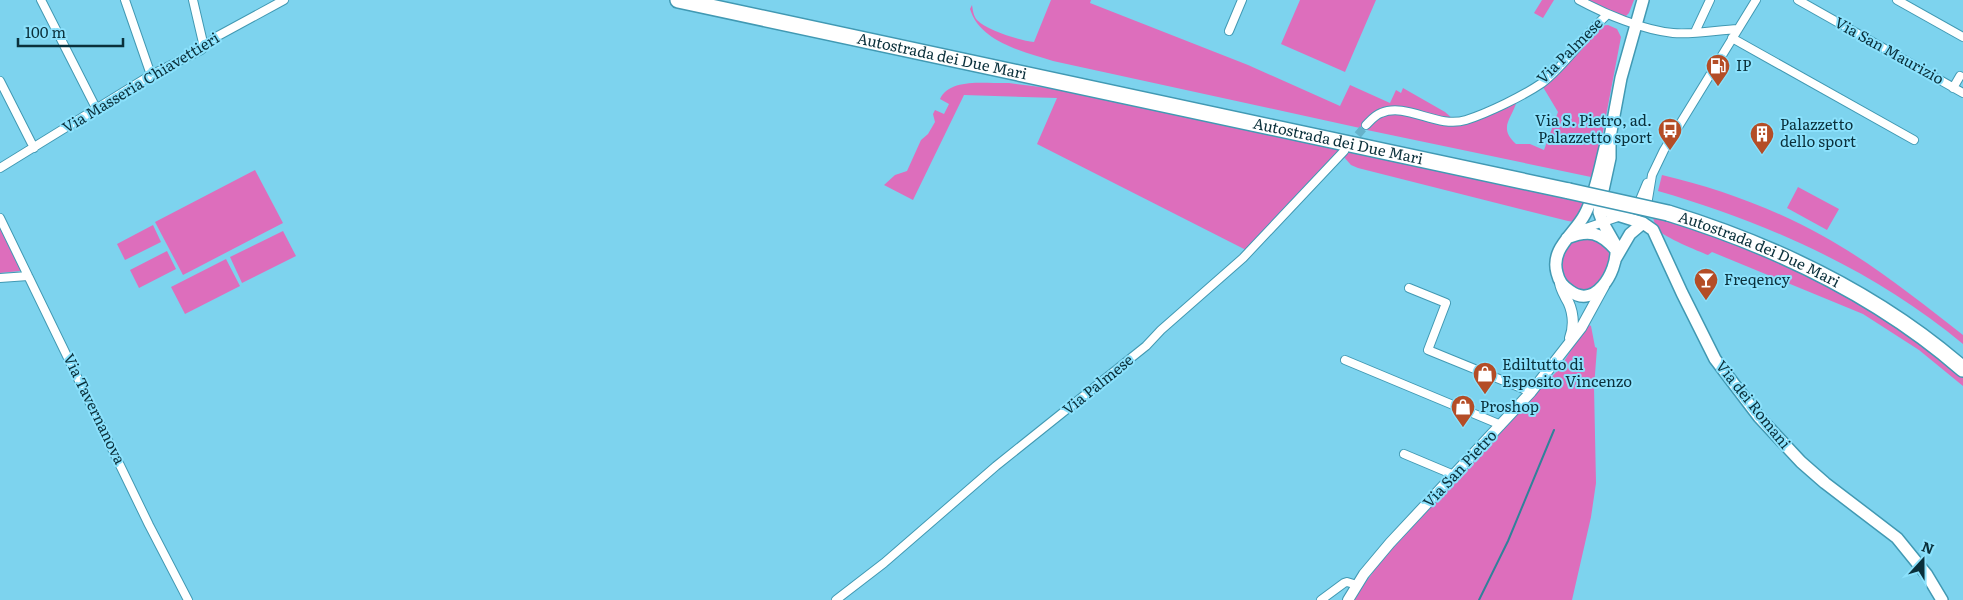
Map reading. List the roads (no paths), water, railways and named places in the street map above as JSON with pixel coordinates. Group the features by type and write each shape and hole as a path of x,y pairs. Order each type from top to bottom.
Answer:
{"highway":[{"name":"Autostrada dei Due Mari","path":"678,0 1570,186 1670,204 1733,224 1839,272 1910,317 1963,356"},
{"name":"Autostrada dei Due Mari","path":"723,0 1570,186 1694,222 1765,247 1834,281 1890,314 1963,369"}],"main road":[{"path":"1616,254 1615,244 1603,223 1600,204 1610,158 1610,137 1622,78 1643,0"},
{"path":"1610,137 1606,144 1589,205 1580,222 1557,254 1556,272 1560,282 1574,294 1582,296 1597,292 1604,286 1616,254 1630,234 1643,223"},
{"path":"1600,204 1605,210 1643,223"},
{"name":"Via dei Romani","path":"1643,223 1653,230 1657,237 1715,359 1759,417 1787,448 1813,472 1897,538 1927,575 1942,600"},
{"path":"1567,238 1581,232 1595,234 1602,237 1616,254"}],"street":[{"path":"41,0 97,110"},
{"path":"125,0 151,75"},
{"path":"193,0 204,47"},
{"name":"Via Masseria Chiavettieri","path":"0,168 151,75 201,50 216,37 284,0"},
{"path":"1229,31 1242,0"},
{"path":"1579,0 1608,14 1671,33 1738,29"},
{"path":"1695,32 1710,0"},
{"path":"1581,232 1586,228 1635,209 1664,150 1756,0"},
{"name":"Via San Maurizio","path":"1798,0 1963,93"},
{"path":"1897,0 1963,37"},
{"name":"Via Palmese","path":"1366,125 1379,114 1394,110 1444,122 1462,121 1486,112 1543,82 1608,14"},
{"path":"1732,38 1914,140"},
{"path":"1953,88 1962,75"},
{"path":"0,81 34,148"},
{"name":"Via Palmese","path":"836,600 884,563 996,466 1146,346 1161,330 1243,258 1344,152"},
{"path":"1643,223 1652,175"},
{"name":"Via Tavernanova","path":"0,218 149,525 188,600"},
{"path":"0,278 28,276"},
{"path":"1560,282 1560,289 1571,307 1573,326 1569,342"},
{"name":"Via San Pietro","path":"1348,600 1356,585 1390,543 1531,392 1581,328 1604,286"},
{"path":"1409,288 1446,303 1428,350 1531,392"},
{"path":"1345,360 1501,425"},
{"path":"1404,454 1454,475"},
{"path":"1321,600 1344,583 1356,585"}],"waterway":[{"path":"1479,600 1508,541 1554,430"}],"tunnel":[{"path":"1350,144 1366,125"}],"place":[{"name":"IP","path":"1718,87"},
{"name":"Via S. Pietro, ad. Palazzetto sport","path":"1670,151"},
{"name":"Palazzetto dello sport","path":"1762,155"},
{"name":"Freqency","path":"1706,301"},
{"name":"Ediltutto di Esposito Vincenzo","path":"1485,395"},
{"name":"Proshop","path":"1463,428"}]}
